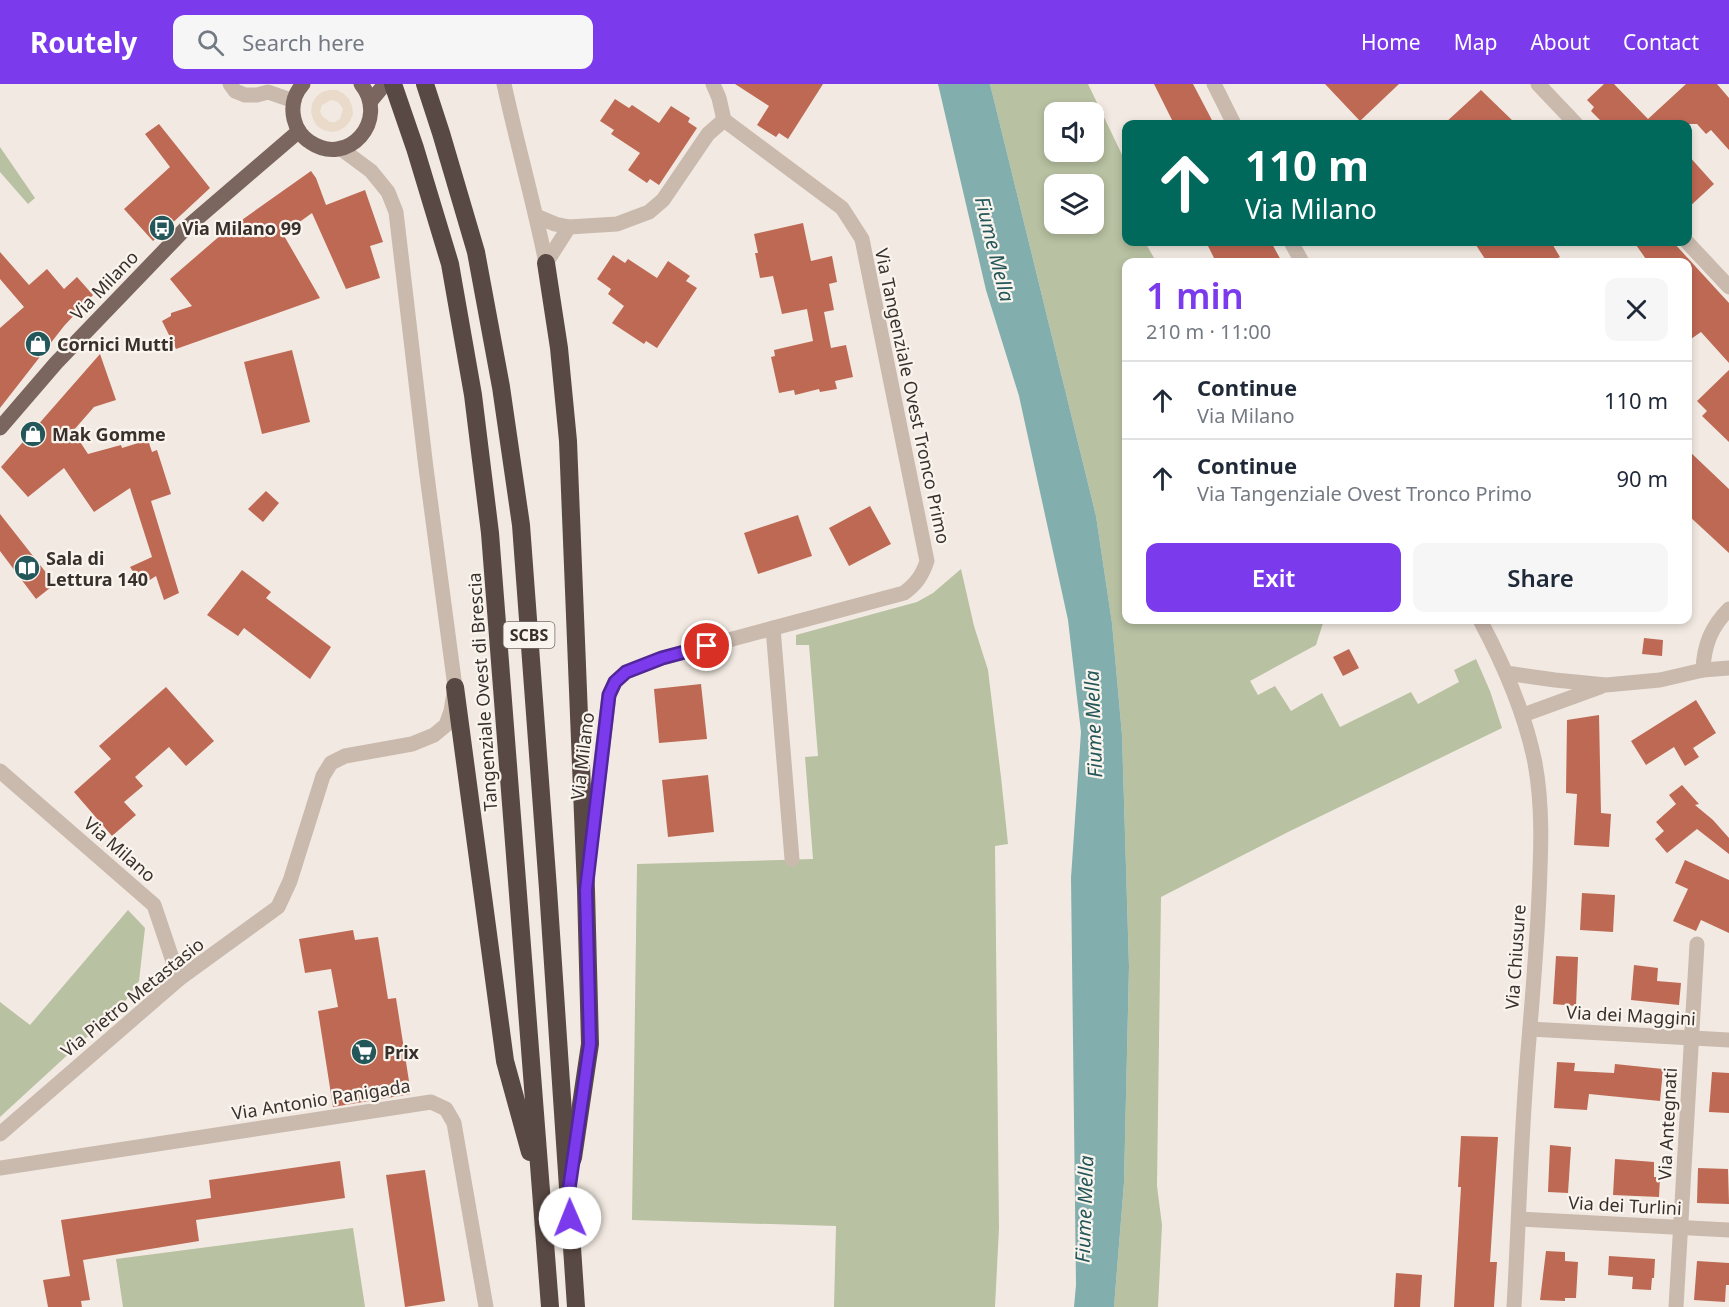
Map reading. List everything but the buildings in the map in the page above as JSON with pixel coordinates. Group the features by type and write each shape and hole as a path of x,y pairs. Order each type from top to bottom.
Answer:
{"highway":[{"name":"Tangenziale Ovest di Brescia","path":"393,84 450,264 473,395 491,545 550,1307"},
{"name":"SCBS","path":"425,84 476,252 501,387 521,525 576,1307"},
{"path":"546,263 560,358 568,441 590,1044 568,1196"},
{"path":"455,687 505,1061 542,1191"}],"main road":[{"path":"303,84 294,101 294,117 305,139 321,148 340,148 352,144 368,126 377,93 368,94 361,84"},
{"name":"Via Milano","path":"0,428 56,363 185,229 299,131"}],"street":[{"path":"230,84 235,91 245,95 257,95 265,88 294,101"},
{"path":"504,84 546,263"},
{"path":"536,216 569,227 617,224 649,212 663,200 708,134 724,120 713,84"},
{"path":"1214,84 1232,120"},
{"path":"1538,84 1572,120"},
{"name":"Via Tangenziale Ovest Tronco Primo","path":"662,658 904,593 916,584 923,574 927,561 862,239 842,208 724,120"},
{"path":"340,148 371,171 388,192 396,212 455,687"},
{"path":"546,263 555,245 569,227"},
{"path":"1691,246 1729,287"},
{"path":"1703,670 1709,636 1721,616 1729,609"},
{"name":"Via Chiusure","path":"1482,624 1506,672 1523,715 1535,764 1541,815 1538,914 1514,1307"},
{"path":"773,628 792,859"},
{"name":"Via Milano","path":"586,890 609,695 615,682 626,672 662,658"},
{"path":"1506,672 1606,685 1660,680 1703,670 1729,668"},
{"path":"1523,715 1606,685"},
{"name":"Via Pietro Metastasio","path":"0,1134 180,979 278,907 290,881 323,776 331,763 345,756 412,744 434,735 446,725 455,687"},
{"name":"Via Milano","path":"0,771 154,905 180,979"},
{"name":"Via Antegnati","path":"1676,1307 1697,944"},
{"name":"Via dei Maggini","path":"1530,1029 1729,1040"},
{"name":"Via Antonio Panigada","path":"1,1168 430,1102 446,1109 454,1123 486,1307"},
{"name":"Via dei Turlini","path":"1519,1219 1729,1230"}],"green space":[{"path":"990,84 1088,84 1097,102 1044,102 1044,162 1104,162 1104,117 1122,155 1122,246 1147,246 1154,258 1122,258 1122,624 1323,624 1316,645 1250,681 1258,695 1275,686 1291,711 1322,693 1340,727 1411,692 1418,704 1459,682 1454,670 1476,659 1490,691 1502,728 1288,832 1161,897 1157,1186 1162,1225 1158,1307 1114,1307 1124,1183 1129,967 1122,735 1112,623 1096,516"},
{"path":"0,147 35,198 28,204 0,172"},
{"path":"961,569 974,626 988,670 1008,844 995,846 999,1228 995,1307 834,1307 836,1226 632,1220 637,864 813,859 805,757 818,756 809,645 796,645 796,635 917,602 933,593"},
{"path":"128,910 145,928 139,981 124,1003 0,1117 0,1002 30,1025"},
{"path":"353,1228 365,1307 123,1307 116,1259"}],"shaded area":[{"path":"337,90 349,99 352,106 353,114 350,121 338,131 323,130 313,119 312,104 322,92","holes":["331,100 336,101 343,109 340,119 330,122 322,116 320,111 322,105"]}],"water":[{"name":"Fiume Mella","path":"938,84 990,84 1096,516 1112,623 1122,735 1129,967 1124,1183 1114,1307 1074,1307 1076,1285 1071,878 1081,732 1068,620 1019,396 986,290"}],"place":[{"name":"Via Milano 99","path":"162,228"},
{"name":"Cornici Mutti","path":"38,344"},
{"name":"Mak Gomme","path":"33,434"},
{"name":"Sala di Lettura 140","path":"27,568"},
{"name":"Prix","path":"364,1052"}],"route":[{"path":"570,1218 568,1196 590,1044 586,890 609,695 615,682 626,672 662,658 707,646"}]}
